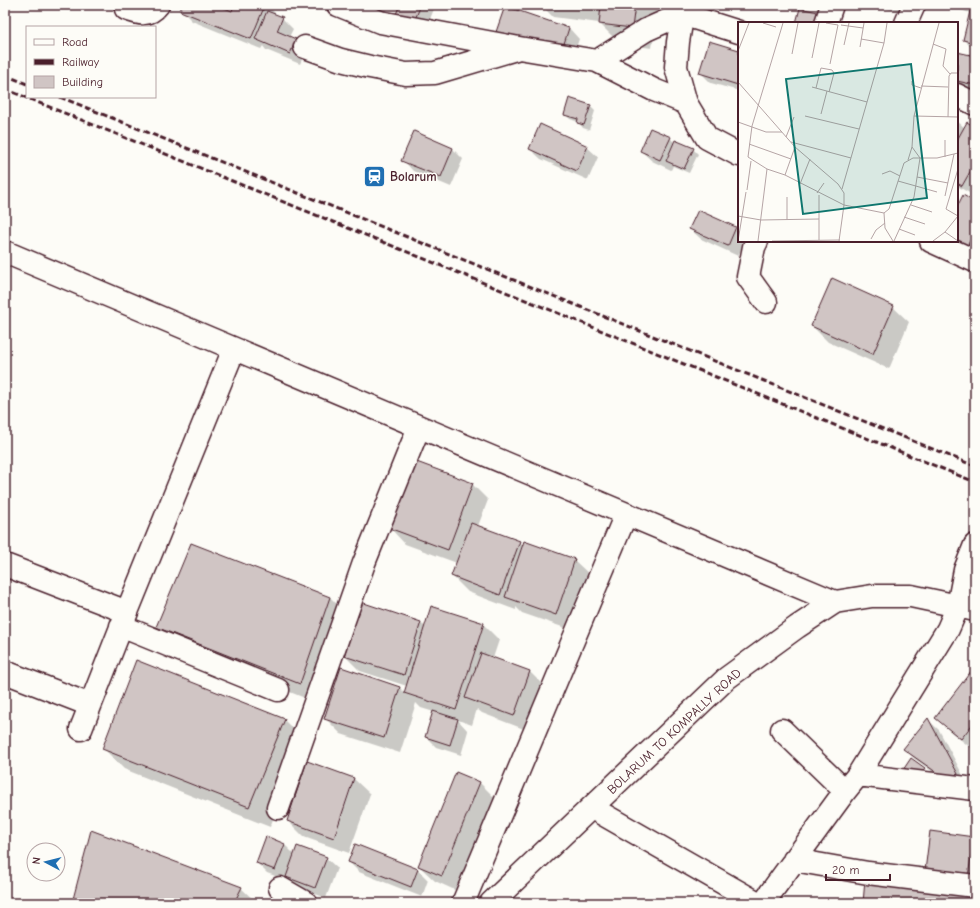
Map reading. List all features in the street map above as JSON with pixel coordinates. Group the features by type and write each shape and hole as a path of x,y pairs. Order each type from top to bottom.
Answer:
{"street":[{"path":"126,9 137,13 147,14 158,5"},
{"path":"338,5 519,48 597,61 654,90 686,103"},
{"path":"826,22 832,5"},
{"path":"906,22 914,5"},
{"path":"683,10 676,67 686,103 707,138 738,154"},
{"path":"597,61 646,30 683,10 738,32"},
{"path":"305,47 348,62 406,74 435,73 519,48"},
{"path":"958,96 975,104"},
{"path":"756,242 754,247 748,277 766,302"},
{"path":"933,242 975,261"},
{"path":"5,252 835,602"},
{"path":"81,729 234,349"},
{"path":"278,808 364,563 419,426"},
{"path":"463,903 626,514"},
{"path":"763,903 852,783 948,629 966,608 965,570 975,545"},
{"path":"5,565 278,690"},
{"name":"BOLARUM TO KOMPALLY ROAD","path":"494,902 727,678 835,602 872,596 911,596 966,608"},
{"path":"5,672 90,705"},
{"path":"782,730 852,783 975,789"},
{"path":"592,808 758,903"},
{"path":"794,860 868,873 975,886"},
{"path":"280,888 306,903"}],"building":[{"path":"182,5 217,5 232,11 234,5 265,5 251,39 180,11"},
{"path":"400,5 421,5 413,24 395,16"},
{"path":"594,5 635,5 632,28 599,24 601,6"},
{"path":"505,6 569,28 561,53 496,32"},
{"path":"800,8 822,13 819,22 796,22"},
{"path":"267,11 283,17 277,31 296,39 290,54 255,39"},
{"path":"970,11 975,12 975,43 963,40"},
{"path":"709,41 738,50 738,85 699,73"},
{"path":"958,52 975,56 975,85 958,81"},
{"path":"569,98 591,105 584,125 577,123 578,119 564,115"},
{"path":"967,122 975,127 975,163 962,186 958,184 958,138"},
{"path":"540,124 588,146 577,171 529,149"},
{"path":"650,128 671,137 660,160 640,151"},
{"path":"414,131 453,148 441,177 401,161"},
{"path":"675,140 694,148 684,169 666,161"},
{"path":"963,195 975,202 975,231 965,250 958,242 958,205"},
{"path":"698,210 736,227 728,246 689,229"},
{"path":"832,278 894,306 873,354 811,326"},
{"path":"414,461 473,483 448,550 389,528"},
{"path":"471,523 520,541 500,595 451,576"},
{"path":"524,541 575,559 556,615 505,597"},
{"path":"191,543 330,597 300,684 156,627"},
{"path":"361,602 421,622 404,675 344,656"},
{"path":"431,606 484,623 456,710 404,693"},
{"path":"481,653 530,671 514,716 465,698"},
{"path":"136,660 285,719 249,807 102,749"},
{"path":"341,667 400,687 384,738 324,719"},
{"path":"972,670 975,672 975,721 961,739 935,718"},
{"path":"433,711 458,719 450,745 425,737"},
{"path":"928,718 958,774 950,782 903,749"},
{"path":"911,758 925,768 916,780 903,770"},
{"path":"307,761 354,778 334,838 287,821"},
{"path":"456,772 480,782 442,876 418,866"},
{"path":"91,830 242,887 234,903 72,903"},
{"path":"930,831 974,837 968,877 925,871"},
{"path":"266,836 285,844 275,870 256,863"},
{"path":"355,844 418,869 411,887 348,862"},
{"path":"297,846 327,857 315,888 286,877"},
{"path":"865,880 975,897 975,903 863,903"}],"railway":[{"path":"5,75 26,84"},
{"path":"5,89 26,98"},
{"path":"27,98 975,482"},
{"path":"62,98 975,466"}],"place":[{"name":"Bolarum","path":"375,176"}]}
